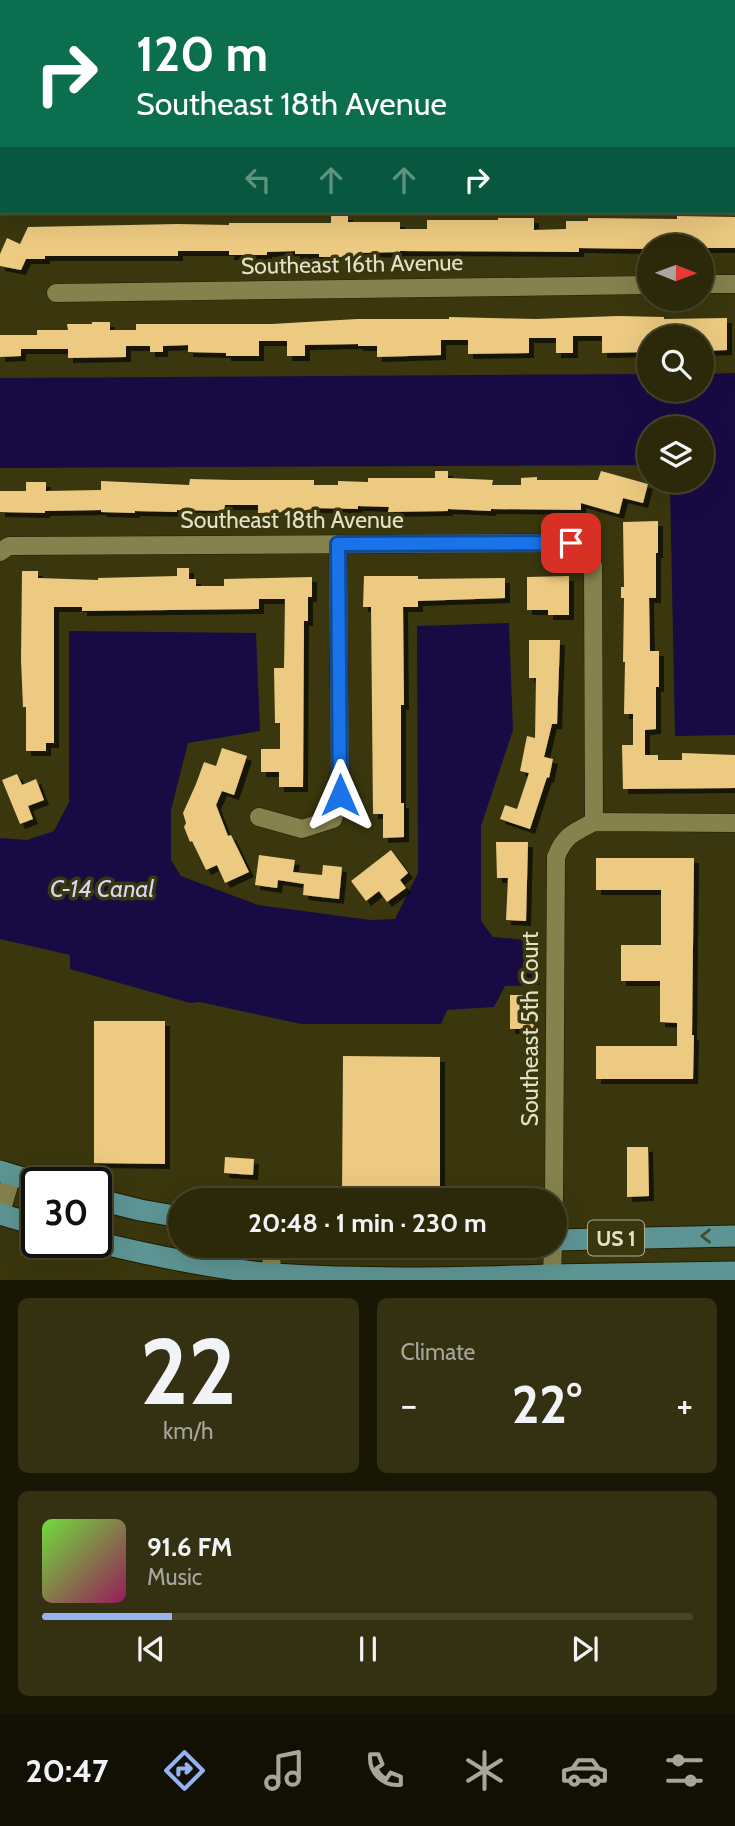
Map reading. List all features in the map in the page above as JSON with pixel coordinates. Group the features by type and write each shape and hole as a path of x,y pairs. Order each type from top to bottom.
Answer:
{"main road":[{"path":"112,1203 168,1215"},
{"path":"0,1215 21,1221"},
{"name":"US 1","path":"567,1240 735,1236"},
{"name":"US 1","path":"112,1246 272,1277 448,1279 735,1272"}],"street":[{"path":"714,284 735,284"},
{"name":"Southeast 16th Avenue","path":"56,293 637,285"},
{"name":"Southeast 18th Avenue","path":"0,552 9,546 571,543 584,550 593,566 594,822"},
{"path":"259,817 302,830 333,819 340,795 338,544"},
{"path":"594,822 735,823"},
{"name":"Southeast 5th Court","path":"554,1188 556,857 561,842 594,822"},
{"path":"0,1215 6,1173"},
{"path":"271,1258 272,1277"},
{"path":"552,1275 553,1258"}],"water":[{"path":"735,373 735,735 675,736 670,493 714,493 714,416 637,416 637,465 0,468 0,378 637,374 637,402 714,402 714,374"},
{"name":"C-14 Canal","path":"509,623 513,730 481,826 481,921 493,937 539,941 540,985 505,986 494,1007 447,1010 441,1024 301,1024 200,1002 190,1003 70,969 70,955 0,939 0,838 27,840 54,831 69,802 69,631 256,633 260,731 188,743 171,810 171,860 181,876 258,905 371,920 395,919 418,873 417,626"}],"building":[{"path":"331,215 348,215 348,222 400,222 400,229 427,229 427,220 534,218 534,230 566,229 566,221 588,221 588,218 735,217 735,248 714,248 714,234 637,234 637,249 579,248 579,252 400,251 357,253 357,257 319,257 319,254 295,254 295,251 267,252 267,255 229,255 229,251 178,251 178,256 45,256 45,259 26,259 21,270 0,266 0,254 7,238 20,244 28,227 331,223"},
{"path":"618,316 664,319 727,318 727,350 714,351 714,325 637,325 637,352 602,353 602,336 573,336 573,353 556,353 556,338 529,338 529,353 468,354 468,340 441,340 441,355 377,357 377,346 358,344 305,345 305,356 287,356 287,341 259,341 259,356 188,352 188,345 163,346 163,352 150,352 150,346 126,346 126,357 68,358 68,349 21,349 21,356 0,357 0,335 37,335 37,330 68,330 67,324 92,322 110,322 110,330 136,330 136,324 272,324 449,317 536,319"},
{"path":"435,471 448,471 448,478 493,480 492,485 521,485 521,478 598,480 601,471 637,481 637,493 646,493 643,503 623,498 619,514 581,503 581,510 448,509 388,512 389,507 358,506 358,509 314,508 314,511 258,513 258,505 225,505 224,511 0,512 0,491 26,491 26,482 46,482 46,491 101,490 101,481 189,485 190,479 314,480 314,485 338,485 338,481 368,482 368,478 435,478"},
{"path":"658,521 656,598 649,598 650,651 659,651 659,687 656,687 656,729 645,730 645,755 658,755 658,760 682,760 682,753 735,755 735,788 623,789 622,745 633,745 633,714 624,714 624,598 621,598 621,587 624,587 623,522"},
{"path":"177,568 189,568 189,579 196,579 196,586 224,586 224,579 312,577 312,597 308,597 308,621 304,621 303,787 279,787 279,772 261,772 261,749 280,749 280,723 275,723 274,668 284,668 285,599 259,599 259,609 82,611 82,607 54,607 54,743 46,743 46,751 26,751 26,707 23,707 21,660 22,571 38,571 38,578 98,580 177,576"},
{"path":"364,576 418,576 418,579 505,578 505,598 418,601 418,607 403,607 401,803 404,803 404,837 383,838 383,814 373,814 371,607 363,607"},
{"path":"569,576 569,615 548,615 548,610 527,610 527,577"},
{"path":"529,640 560,640 557,724 552,724 544,757 553,759 549,778 547,777 530,829 500,819 505,805 517,809 529,773 520,771 527,736 535,738 536,678 529,678"},
{"path":"222,748 247,756 234,795 222,791 216,805 228,836 231,835 249,872 225,883 217,865 206,870 192,841 190,842 184,827 186,823 183,813 204,762 216,766"},
{"path":"17,774 22,785 36,779 44,800 28,806 33,819 20,824 2,780"},
{"path":"496,842 528,842 526,921 506,920 508,878 497,878"},
{"path":"391,850 408,873 400,880 406,888 387,902 379,891 366,901 351,881"},
{"path":"259,855 295,860 293,872 322,875 323,865 342,867 339,899 303,895 304,884 278,880 277,888 255,885"},
{"path":"596,858 694,858 693,1079 596,1079 596,1046 677,1046 677,1023 660,1022 660,981 621,981 621,945 661,945 661,890 596,890"},
{"path":"510,995 534,995 534,1029 510,1029"},
{"path":"94,1021 165,1021 165,1164 94,1163"},
{"path":"343,1056 440,1057 440,1188 342,1188"},
{"path":"627,1147 648,1147 649,1196 627,1197"},
{"path":"225,1157 254,1159 253,1175 224,1173"}],"route":[{"path":"340,795 338,544 571,543"}]}
